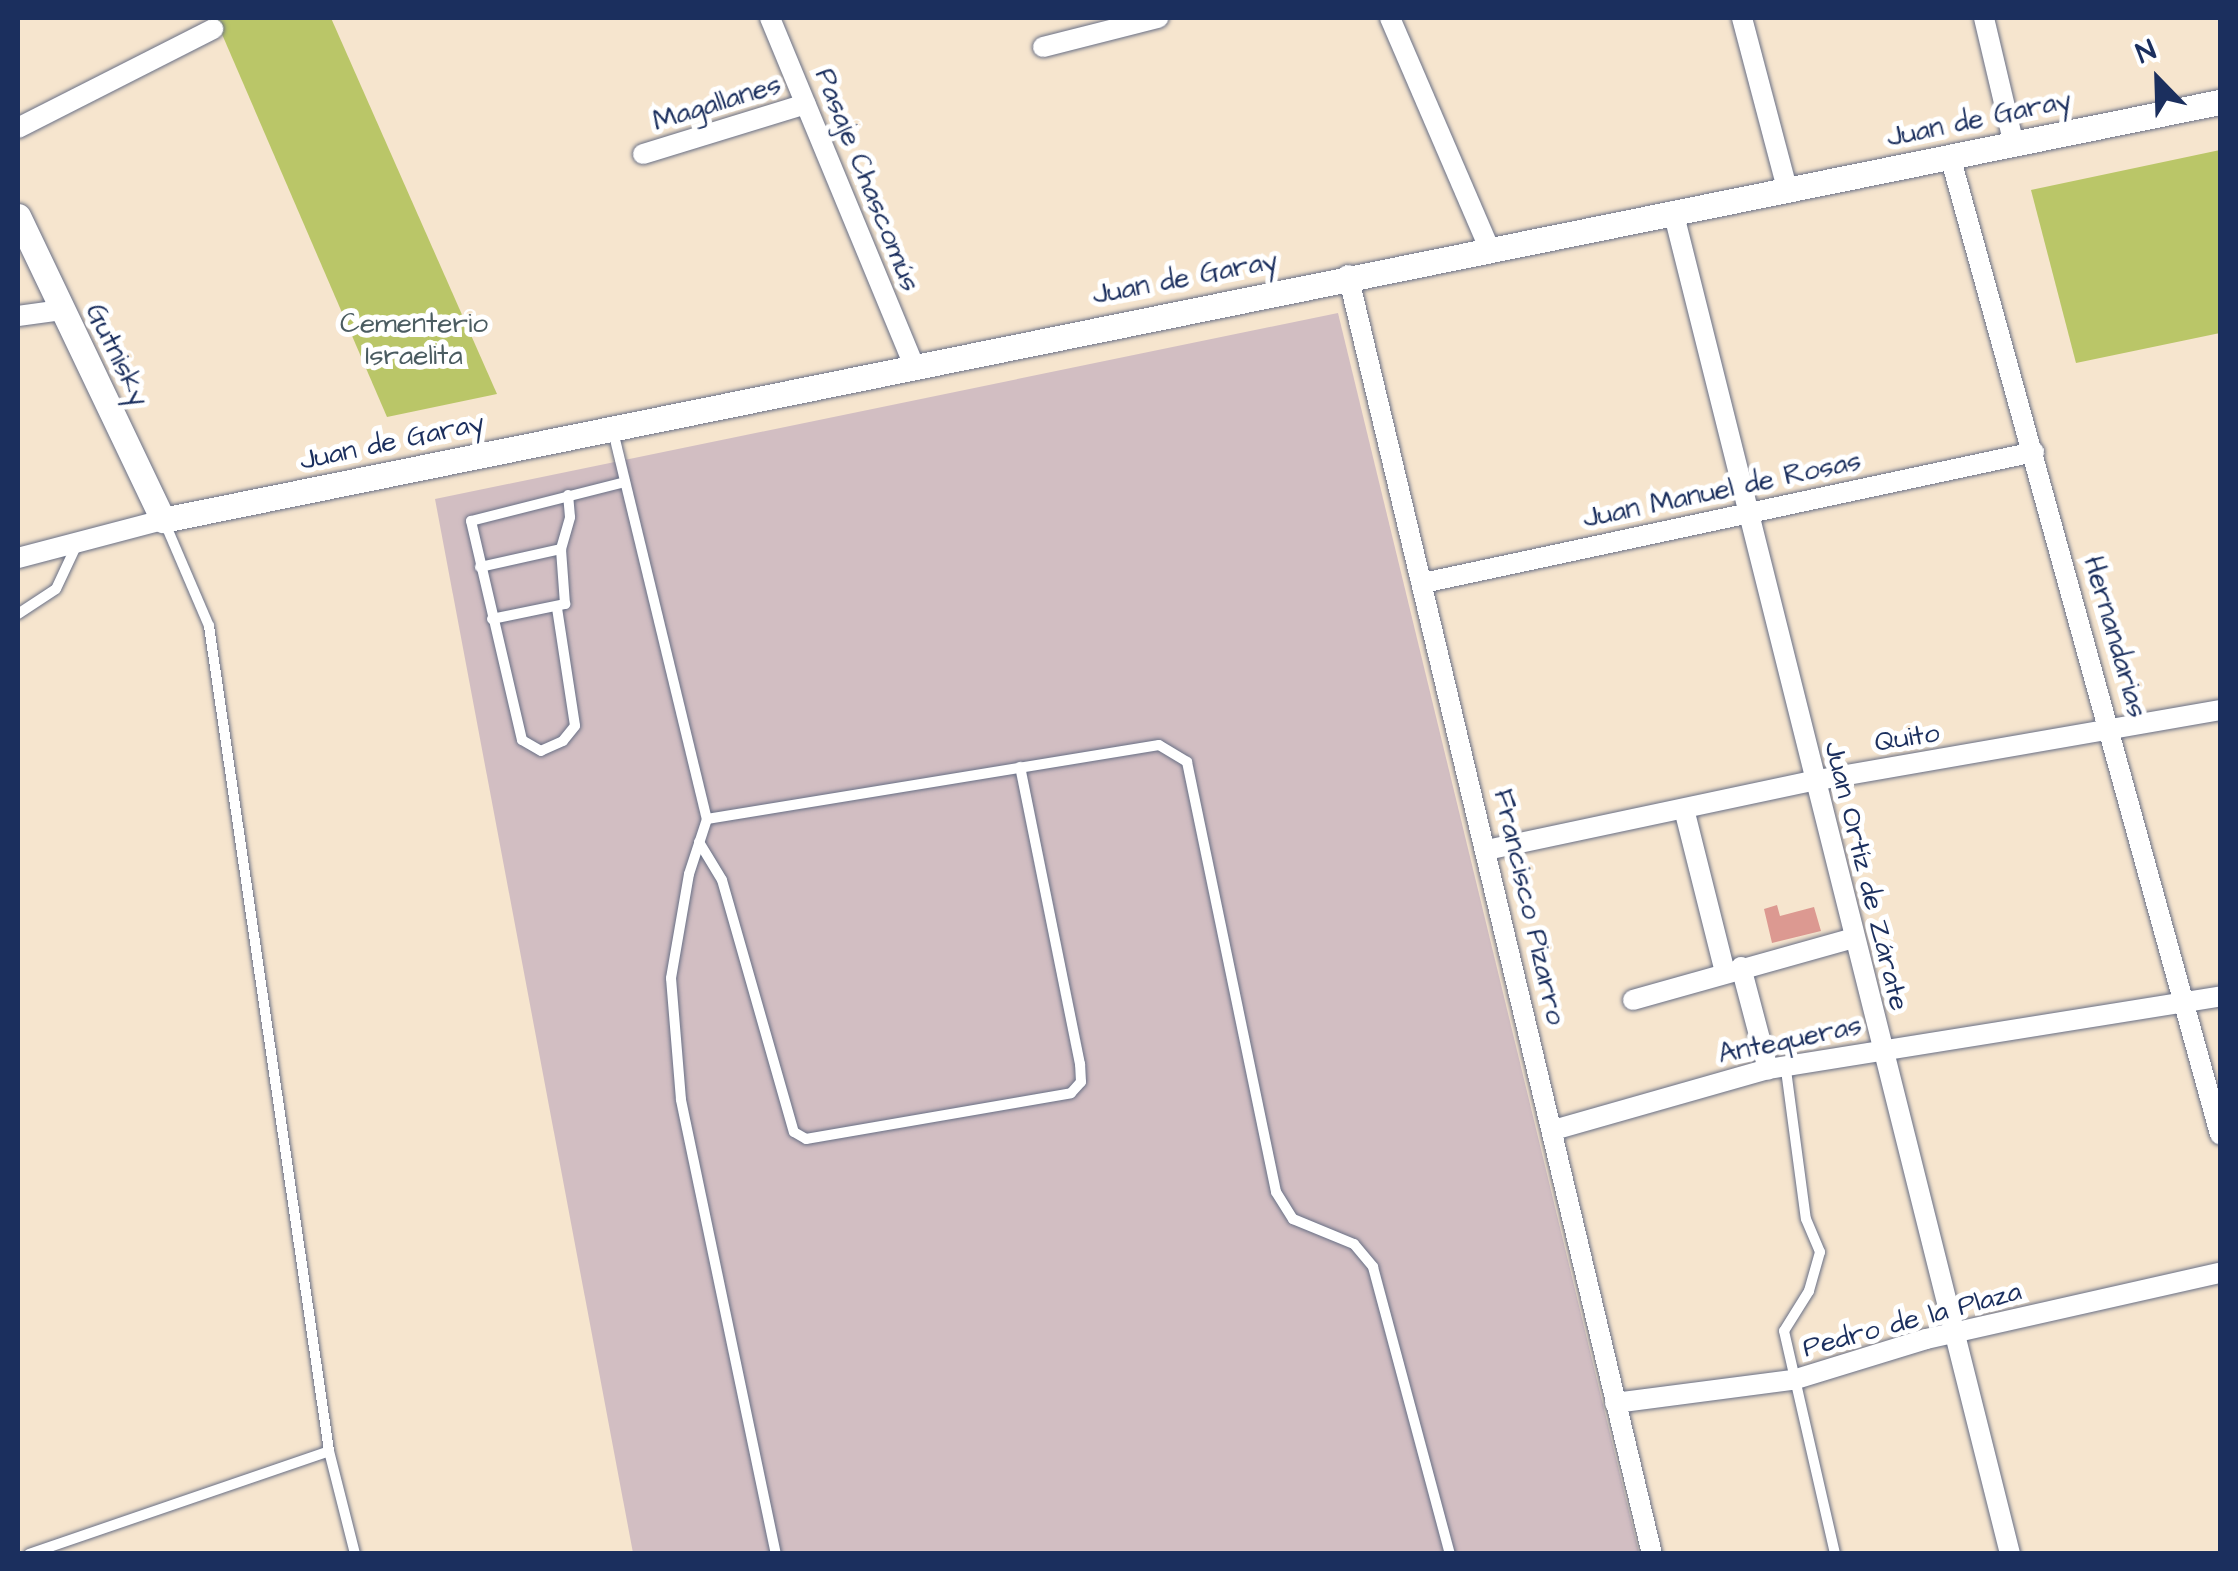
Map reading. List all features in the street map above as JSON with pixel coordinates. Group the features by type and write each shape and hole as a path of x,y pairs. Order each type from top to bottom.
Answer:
{"street":[{"name":"Pasaje Chascomús","path":"770,18 913,364"},
{"path":"1043,47 1158,18"},
{"path":"1390,18 1488,248"},
{"path":"1742,18 1787,188"},
{"path":"1984,18 2013,141"},
{"path":"18,128 213,29"},
{"name":"Juan de Garay","path":"163,520 1348,275 2220,102"},
{"name":"Magallanes","path":"643,154 806,104"},
{"name":"Hernandarias","path":"1950,156 2220,1134"},
{"name":"Juan Ortíz de Zárate","path":"1673,212 2010,1554"},
{"name":"Gutnisky","path":"18,216 163,520"},
{"name":"Francisco Pizarro","path":"1348,275 1652,1554"},
{"path":"18,316 62,310"},
{"name":"Juan Manuel de Rosas","path":"1423,583 2034,452"},
{"path":"18,558 163,520"},
{"name":"Quito","path":"1487,850 1814,782 2220,710"},
{"path":"1684,809 1733,970 1777,1070"},
{"path":"1633,1000 1854,938"},
{"name":"Antequeras","path":"1554,1130 1777,1070 1881,1049 2220,997"},
{"name":"Pedro de la Plaza","path":"1615,1403 1792,1380 1956,1335 2220,1273"}],"lane":[{"path":"612,426 707,819 671,978 681,1100 776,1554"},
{"path":"557,608 575,726 564,741 541,751 522,740 470,529 477,515 625,482"},
{"path":"492,619 557,608 568,597 561,549 570,518 568,495"},
{"path":"163,520 210,626 329,1452 355,1554"},
{"path":"18,614 42,604 56,588 78,542"},
{"path":"480,566 561,549"},
{"path":"707,819 1159,745 1186,762 1276,1192 1293,1220 1354,1244 1373,1267 1450,1554"},
{"path":"699,842 716,864 794,1132 806,1140 1071,1093 1081,1082 1080,1064 1020,768"},
{"path":"1777,1070 1806,1219 1820,1252 1809,1291 1784,1331 1792,1380 1835,1554"},
{"path":"30,1554 329,1452"}],"shaded area":[{"path":"1338,313 1639,1553 633,1553 435,499"}],"green space":[{"name":"Cementerio Israelita","path":"215,18 331,18 497,394 387,417"},
{"path":"2220,150 2220,333 2076,363 2031,190"}],"building":[{"path":"1777,905 1780,916 1814,907 1821,931 1772,943 1764,909"}]}
